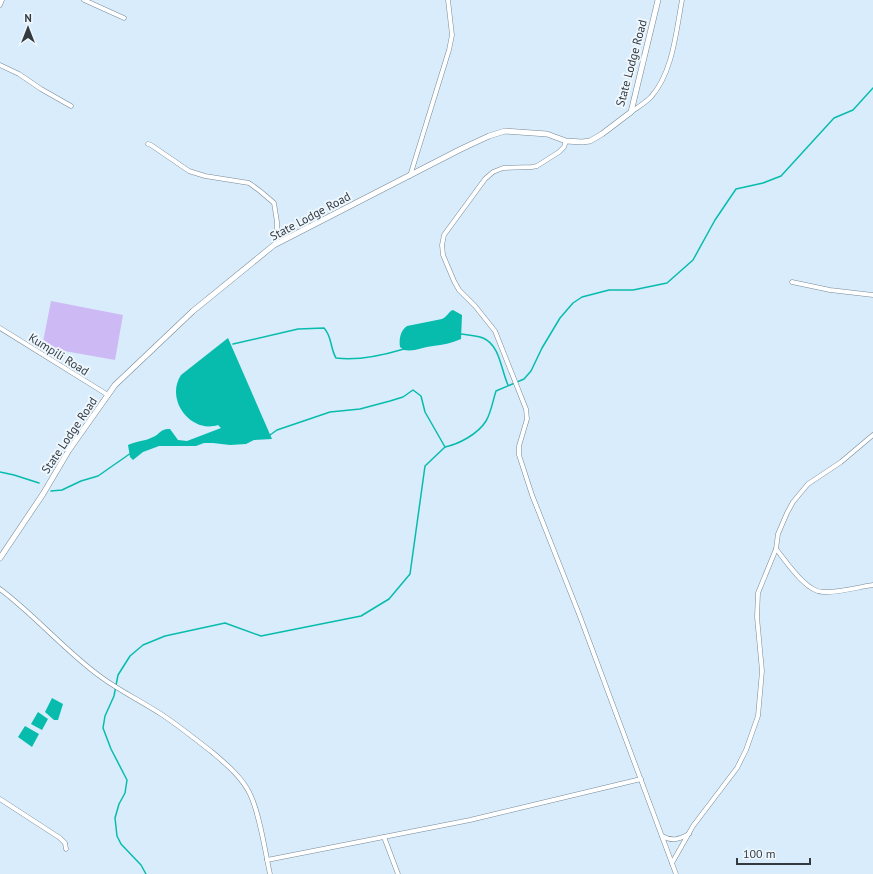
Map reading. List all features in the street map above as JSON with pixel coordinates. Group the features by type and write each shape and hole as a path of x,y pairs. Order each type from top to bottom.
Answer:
{"street":[{"path":"0,5 2,0"},
{"path":"84,0 124,18"},
{"path":"410,176 449,50 452,35 448,0"},
{"name":"State Lodge Road","path":"0,558 43,494 69,450 115,385 193,311 277,244 489,136 506,131 547,134 566,141 590,141 602,134 631,112 658,0"},
{"path":"631,112 651,97 663,80 673,47 682,0"},
{"path":"0,65 19,74 41,89 71,106"},
{"path":"566,141 564,147 559,152 537,166 503,168 489,175 481,182 444,235 442,241 444,258 459,290 496,331 514,378 527,415 519,446 519,455 532,495 676,874"},
{"path":"148,144 189,171 205,176 249,183 260,191 274,203 278,222 277,244"},
{"path":"792,282 830,290 873,295"},
{"name":"Kumpili Road","path":"0,328 108,396"},
{"path":"672,863 690,834 693,826 737,768 746,750 758,716 762,671 758,617 758,593 776,549 778,534 790,508 800,492 814,480 846,459 873,435"},
{"path":"776,549 804,583 813,589 822,592 873,585"},
{"path":"0,589 69,651 111,684 160,713 197,740 234,772 250,794 257,816 270,874"},
{"path":"267,860 470,820 641,779"},
{"path":"0,800 60,838 65,844 66,849"},
{"path":"662,836 673,840 690,834"},
{"path":"384,837 398,874"}],"shaded area":[{"path":"51,301 123,315 115,360 42,347"},
{"path":"453,310 462,315 461,339 450,343 411,350 404,350 400,347 400,335 407,326 442,319"},
{"path":"228,338 272,439 254,440 246,444 230,445 204,443 196,446 159,446 143,452 133,460 130,457 128,445 155,436 165,429 170,429 178,440 187,441 221,428 218,425 208,426 198,424 190,419 178,404 176,394 177,384 181,375"},
{"path":"52,698 63,704 58,720 54,720 45,712"},
{"path":"38,712 48,719 42,730 31,724"},
{"path":"25,726 39,734 32,747 18,737"}],"waterway":[{"path":"270,435 277,430 330,412 360,409 403,397 413,390 421,396 425,412 445,447 456,444 468,438 483,426 488,418 496,391 524,379 531,371 542,348 560,318 573,303 582,297 609,290 633,290 667,283 693,260 715,220 736,189 763,183 781,176 834,118 853,110 873,88"},
{"path":"233,344 298,329 324,328 327,331 336,358 362,358 404,349"},
{"path":"461,334 475,336 489,341 497,352 508,385"},
{"path":"146,874 141,865 121,844 117,836 115,818 119,804 125,793 127,780 111,749 103,728 105,716 114,696 118,675 130,656 143,645 165,636 225,623 261,636 361,616 389,599 410,574 425,466 445,447"},
{"path":"51,491 62,490 81,481 98,476 131,453"},
{"path":"0,472 39,483"}]}
